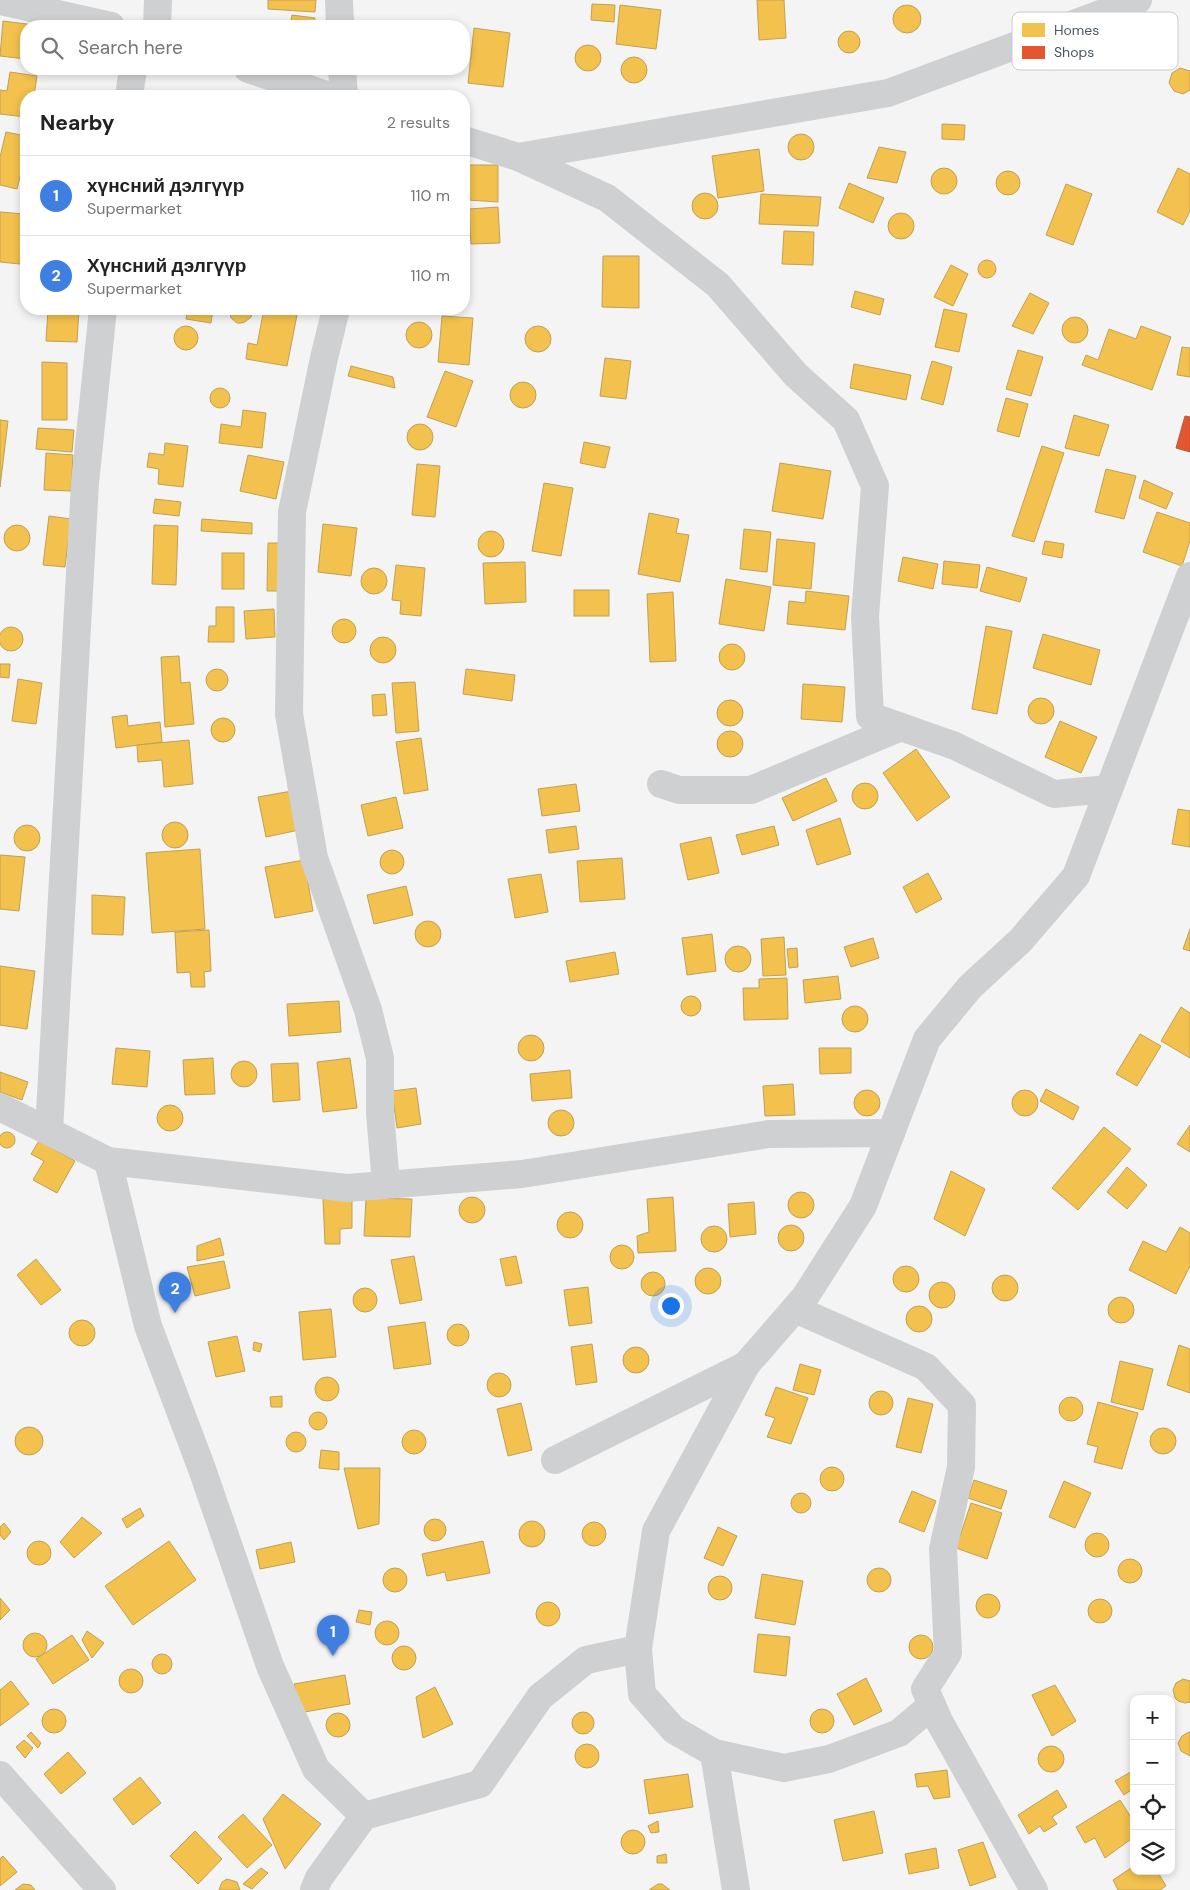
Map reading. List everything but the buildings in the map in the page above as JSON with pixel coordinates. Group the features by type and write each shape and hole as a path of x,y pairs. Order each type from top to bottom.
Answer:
{"street":[{"path":"157,20 158,0"},
{"path":"339,0 340,20"},
{"path":"1106,12 1138,0"},
{"path":"0,1 84,20"},
{"path":"518,157 888,93 1012,47"},
{"path":"130,90 131,75"},
{"path":"266,75 312,90"},
{"path":"342,75 344,90"},
{"path":"470,142 518,157 607,198 718,285 796,375 846,420 875,486 865,616 870,716 955,746 1054,794 1108,789"},
{"path":"49,1131 85,483 102,315"},
{"path":"335,315 292,512 289,714 314,858 368,1010 380,1058 380,1113 386,1184"},
{"path":"932,1705 899,1733 829,1759 784,1768 714,1753 674,1730 642,1694 638,1650 656,1531 746,1365 805,1297 863,1206 927,1040 970,987 1022,940 1076,876 1190,576"},
{"path":"661,784 679,790 751,790 901,727"},
{"path":"0,1107 108,1161 347,1188 522,1174 769,1134 891,1133"},
{"path":"108,1161 148,1326 202,1469 270,1666 316,1769 364,1816"},
{"path":"795,1310 926,1367 962,1405 961,1468 943,1549 948,1653 925,1690 939,1722 1034,1890"},
{"path":"555,1460 746,1365"},
{"path":"314,1890 319,1878 364,1816 480,1784 540,1697 586,1660 638,1650"},
{"path":"714,1753 736,1890"},
{"path":"0,1774 102,1890"}],"place":[{"name":"Хүнсний дэлгүүр","path":"175,1313"},
{"name":"хүнсний дэлгүүр","path":"333,1656"}]}
